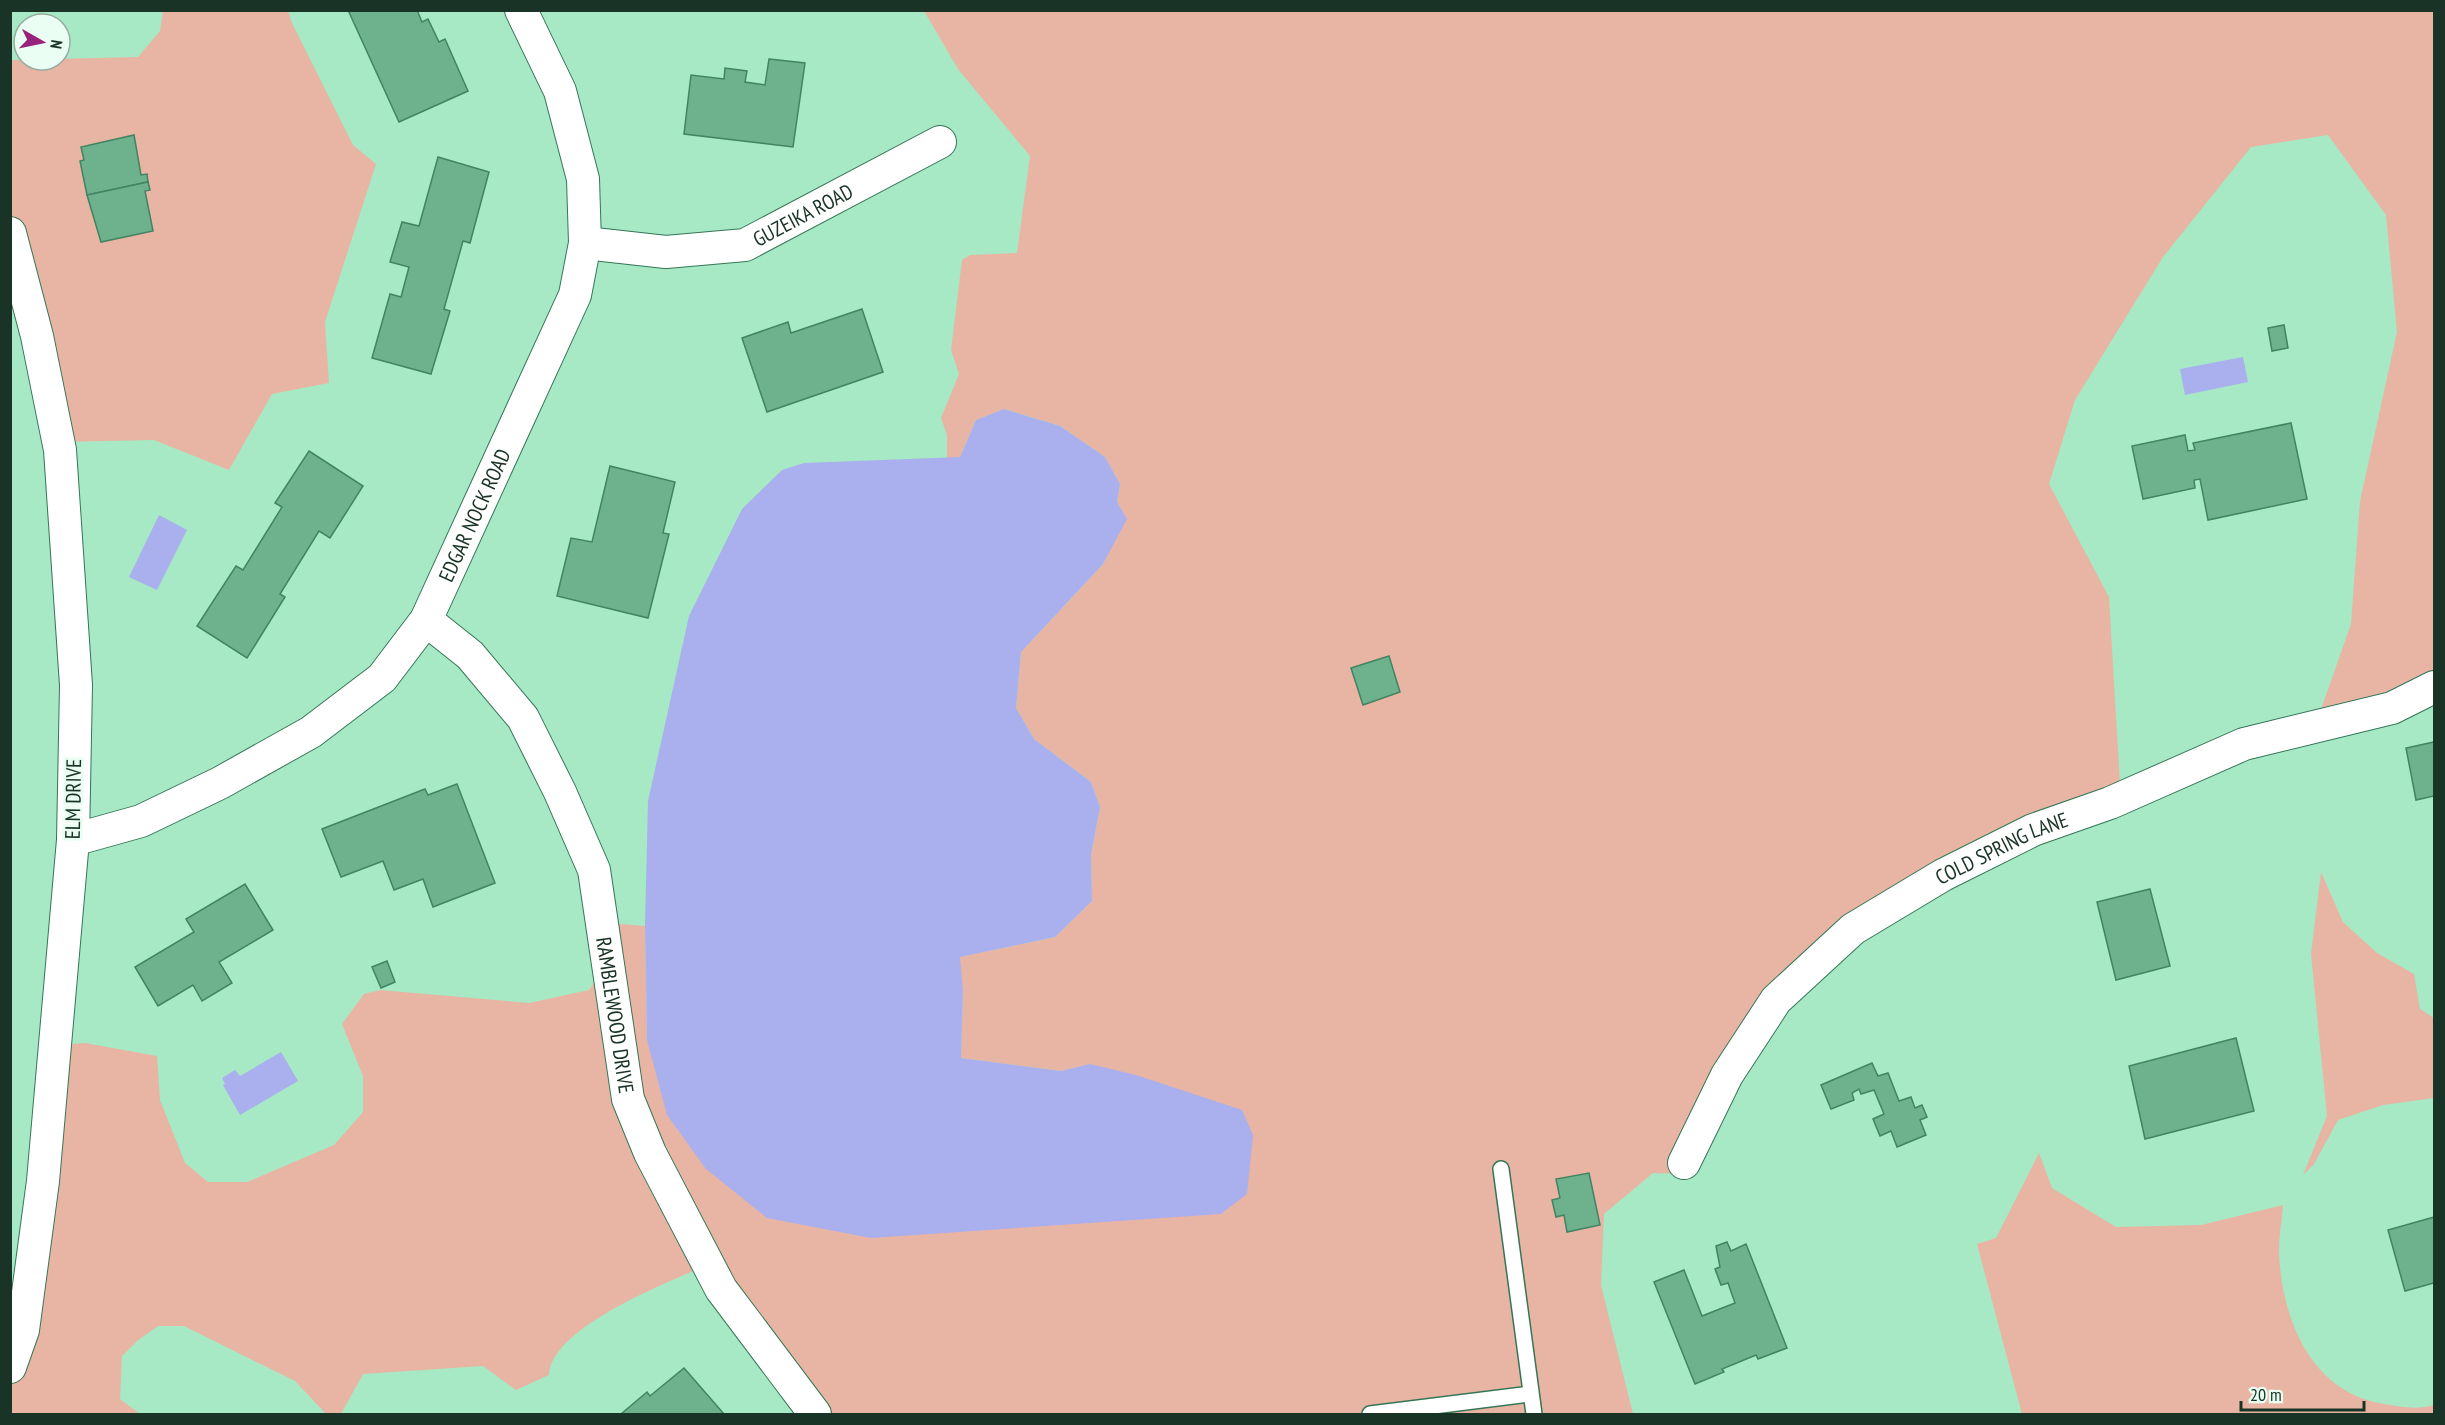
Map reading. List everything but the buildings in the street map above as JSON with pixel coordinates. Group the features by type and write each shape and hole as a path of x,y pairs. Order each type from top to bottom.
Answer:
{"street":[{"name":"EDGAR NOCK ROAD","path":"73,840 141,821 220,783 311,732 382,678 426,620 575,295 585,243 583,178 560,91 520,10"},
{"name":"GUZEIKA ROAD","path":"585,243 666,252 745,245 940,142"},
{"name":"ELM DRIVE","path":"10,233 37,336 60,450 76,685 73,840 43,1181 23,1330 10,1367"},
{"name":"RAMBLEWOOD DRIVE","path":"426,620 470,655 523,718 560,792 594,870 627,1099 650,1153 721,1289 792,1379 815,1414"},
{"name":"COLD SPRING LANE","path":"1683,1164 1726,1075 1776,1000 1853,929 1943,875 2033,830 2110,803 2244,744 2392,708 2434,687"}],"lane":[{"path":"1501,1169 1534,1414"},
{"path":"1370,1414 1530,1394"}],"shaded area":[{"path":"163,11 288,11 353,145 376,164 325,322 329,383 272,394 229,470 154,440 56,442 44,433 11,299 10,60 12,60 12,72 72,72 72,59 138,57 160,31"},
{"path":"924,11 2434,11 2434,689 2313,732 2351,624 2360,501 2397,332 2386,215 2328,135 2251,147 2163,257 2075,400 2049,484 2109,597 2121,801 1887,908 1776,1003 1687,1174 1653,1173 1604,1214 1601,1285 1633,1414 816,1414 707,1265 614,1308 569,1340 555,1357 549,1375 516,1390 483,1366 363,1374 341,1414 326,1414 295,1381 184,1326 158,1326 137,1341 122,1356 120,1399 140,1414 11,1414 11,1312 50,1046 85,1043 157,1056 160,1100 185,1163 208,1182 247,1182 334,1145 363,1112 363,1076 342,1024 364,994 380,990 529,1003 589,990 610,959 609,923 645,926 647,1040 706,1169 1090,1064 1061,1071 961,1058 963,992 959,957 1055,937 1092,901 1091,855 1100,807 1091,782 1034,739 1016,708 1021,652 1103,564 1126,519 1117,502 1120,484 1105,457 1060,426 1004,409 976,420 960,457 947,458 947,435 941,418 959,374 951,350 962,260 970,255 1017,253 1030,156 958,69"},
{"path":"2321,872 2343,922 2377,953 2414,974 2420,1009 2434,1018 2434,1098 2383,1105 2338,1120 2314,1164 2303,1175 2327,1116 2311,954"},
{"path":"2039,1153 2052,1188 2116,1227 2201,1225 2283,1205 2279,1251 2286,1302 2305,1348 2319,1368 2337,1385 2359,1397 2403,1407 2434,1405 2434,1414 2022,1414 1977,1244 1996,1238"}],"water":[{"path":"2243,357 2248,382 2185,395 2180,369"},
{"path":"1004,409 1060,426 1105,457 1120,484 1117,502 1127,519 1103,564 1021,652 1016,708 1034,739 1091,782 1100,807 1091,855 1092,901 1055,937 960,957 963,992 961,1058 1061,1071 1090,1064 1136,1075 1242,1110 1253,1135 1247,1194 1221,1214 871,1238 767,1218 706,1169 667,1115 647,1040 645,926 648,801 689,616 742,509 782,470 804,463 960,457 976,420"},
{"path":"159,515 187,530 157,590 129,577"},
{"path":"281,1052 298,1081 240,1115 223,1085 225,1084 222,1078 235,1070 240,1076"}]}
